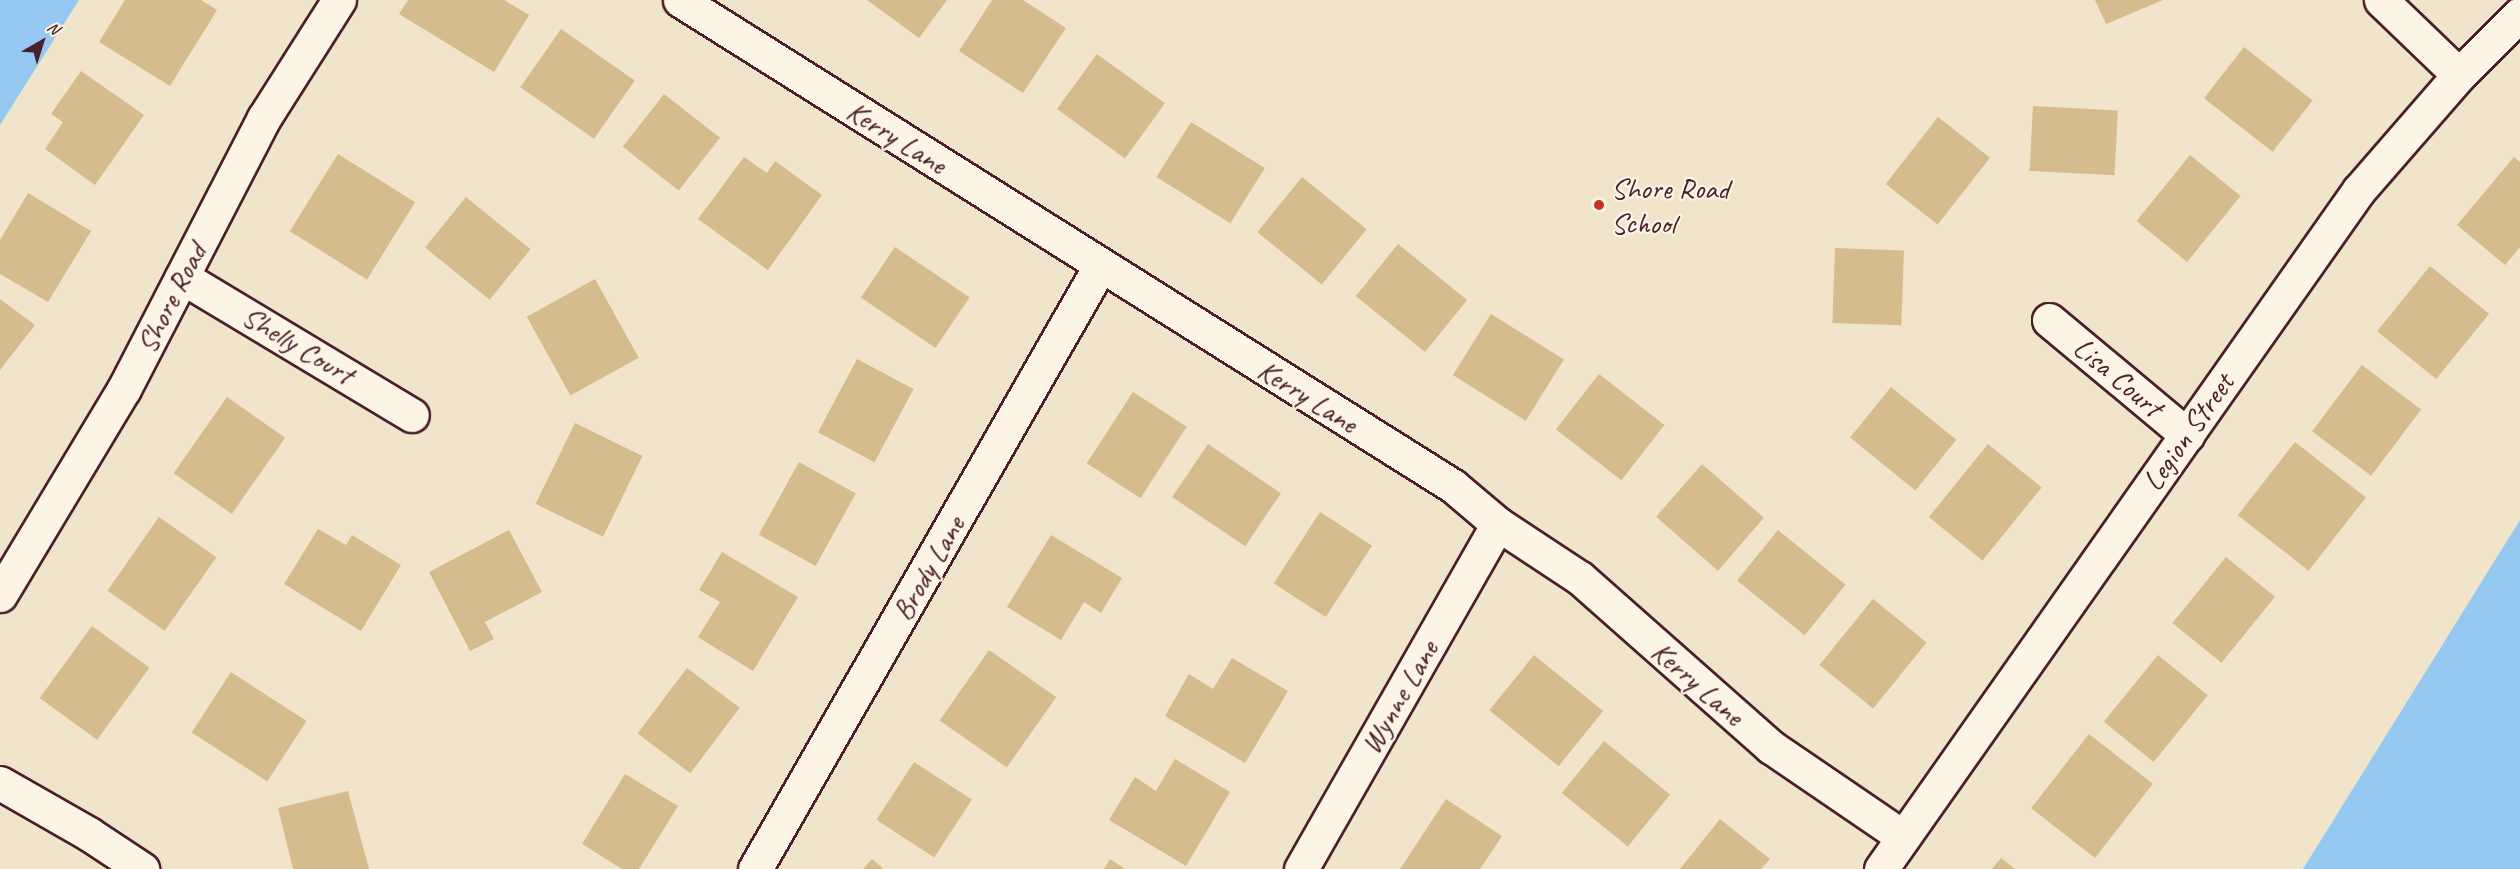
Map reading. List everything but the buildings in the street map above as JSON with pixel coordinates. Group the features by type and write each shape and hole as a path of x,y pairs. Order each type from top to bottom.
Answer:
{"street":[{"name":"Shore Road","path":"0,596 124,389 264,118 339,0"},
{"name":"Kerry Lane","path":"680,0 1453,486 1498,524 1580,578 1771,747 1903,837"},
{"path":"2381,0 2459,75"},
{"name":"Legion Street","path":"1881,869 2359,190 2459,75 2520,14"},
{"name":"Brody Lane","path":"755,869 1100,266"},
{"name":"Shelly Court","path":"182,277 412,415"},
{"name":"Lisa Court","path":"2049,320 2187,435"},
{"name":"Wynne Lane","path":"1301,869 1498,524"},
{"path":"0,783 89,834 142,869"}],"water":[{"path":"0,0 79,0 0,125"},
{"path":"2520,520 2520,869 2303,869"}],"place":[{"name":"Shore Road School","path":"1599,205"}]}
